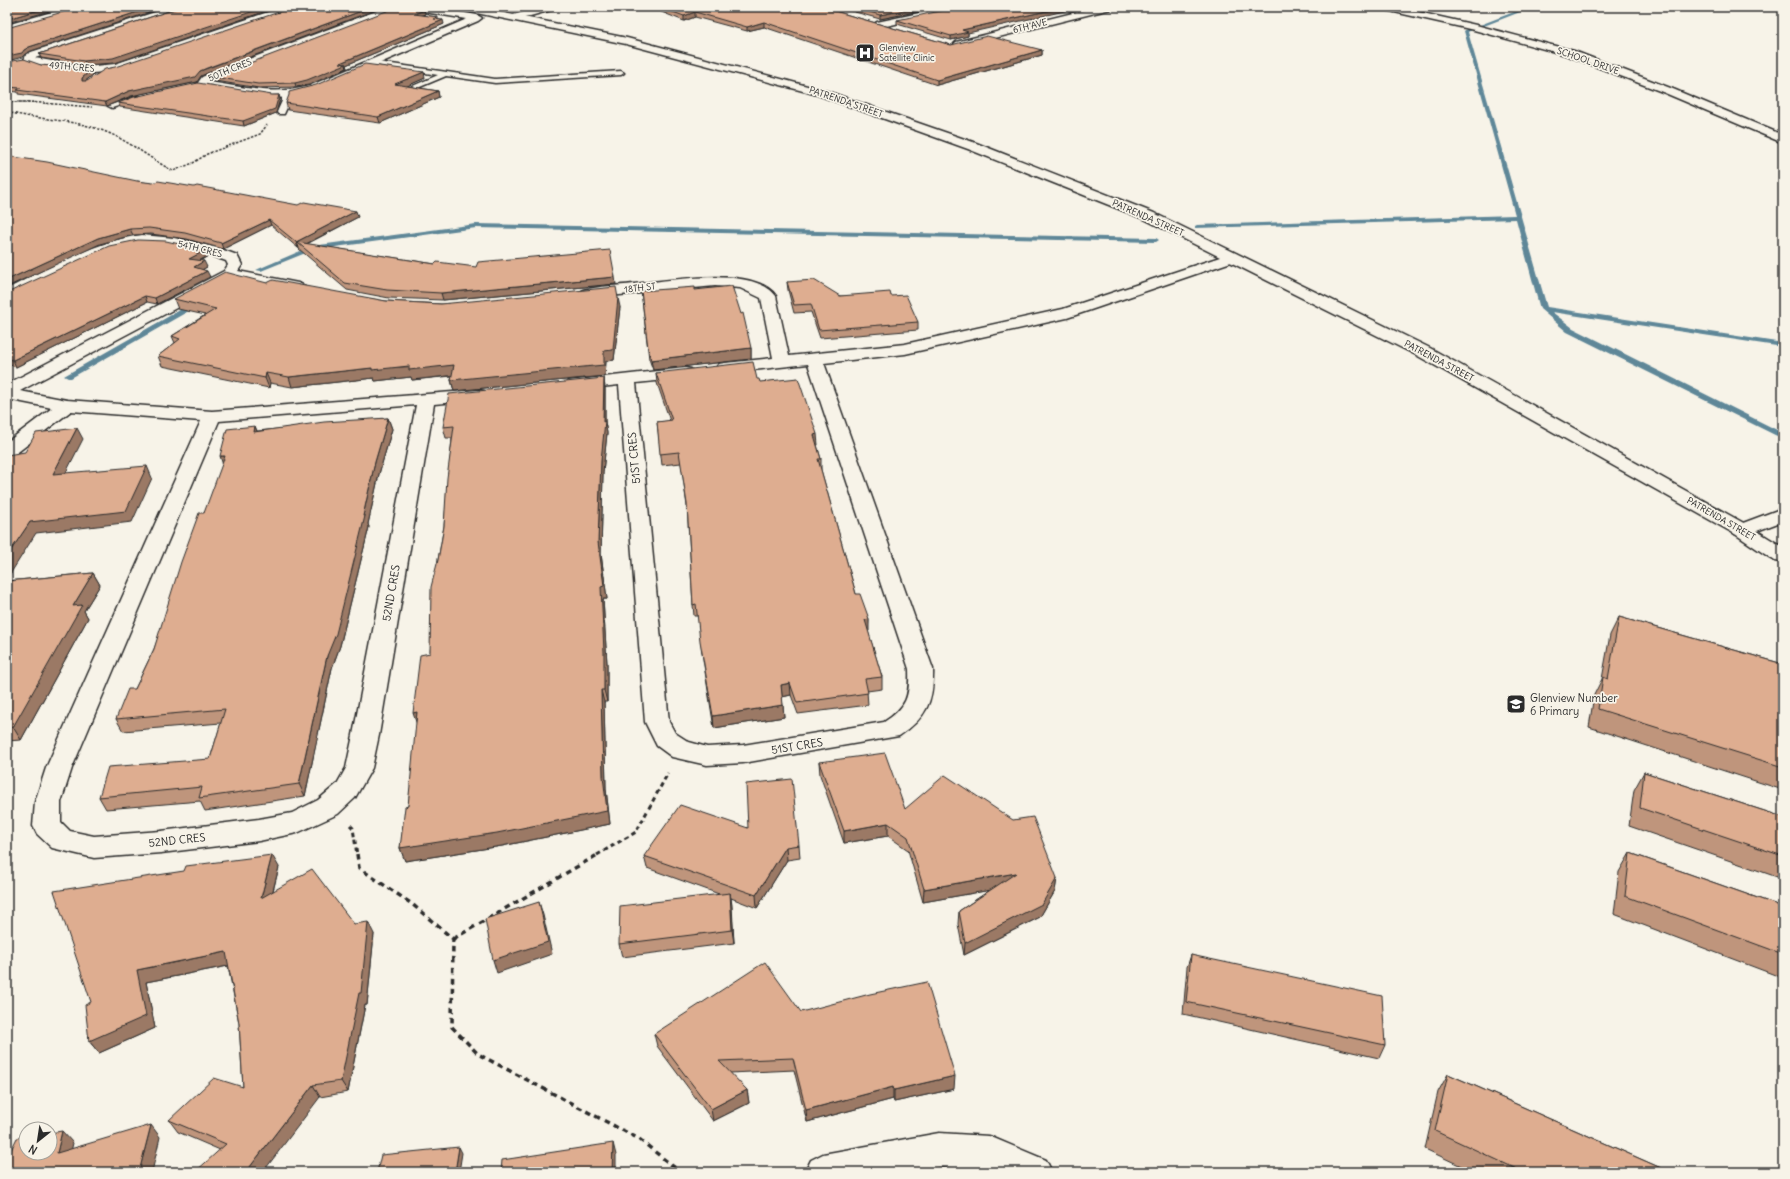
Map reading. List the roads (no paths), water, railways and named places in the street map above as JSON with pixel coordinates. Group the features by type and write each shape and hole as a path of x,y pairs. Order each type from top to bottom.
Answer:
{"street":[{"path":"7,28 78,7"},
{"name":"49TH CRES","path":"180,7 35,54 25,60 39,64 86,70 106,69 125,64 292,7"},
{"name":"50TH CRES","path":"396,7 213,76 206,79 199,85 274,95 308,90 475,19 497,13"},
{"path":"412,7 475,19"},
{"name":"PATRENDA STREET","path":"462,7 627,41 822,93 972,146 1149,216 1424,352 1742,530 1783,556"},
{"path":"516,17 552,7"},
{"path":"899,31 873,23 960,7"},
{"name":"6TH AVE","path":"951,45 1108,7"},
{"name":"SCHOOL DRIVE","path":"1384,7 1476,28 1570,53 1669,91 1783,138"},
{"name":"54TH CRES","path":"7,294 109,247 127,241 144,238 205,249 232,258 235,265 229,274 7,392"},
{"path":"558,387 905,349 1067,313 1232,257"},
{"path":"229,274 310,290"},
{"name":"18TH ST","path":"570,295 705,282 727,282 747,285 768,296 782,362"},
{"name":"51ST CRES","path":"627,380 657,722 666,739 681,750 707,756 743,754 890,730 904,722 915,710 922,690 921,669 814,358"},
{"path":"7,392 67,405 212,416 426,400 496,393"},
{"name":"52ND CRES","path":"212,416 60,768 48,802 47,826 62,840 94,847 161,842 259,830 298,822 328,806 346,792 359,768 426,400"},
{"path":"7,451 67,405"},
{"path":"1742,530 1783,514"},
{"path":"823,1172 939,1150 988,1152 1034,1172"}],"lane":[{"path":"371,63 504,81 622,73"},
{"path":"96,77 106,69"},
{"path":"408,90 446,74"},
{"path":"281,112 286,102 285,94"},
{"path":"112,106 143,96"}],"waterway":[{"path":"1482,25 1531,7"},
{"path":"1469,30 1466,31 1544,309 1570,330 1783,436"},
{"path":"1197,227 1518,217"},
{"path":"259,270 312,248 476,226 1156,240"},
{"path":"68,376 197,304"},
{"path":"1546,309 1783,345"}],"place":[{"name":"Glenview Satellite Clinic","path":"865,53"},
{"name":"Glenview Number 6 Primary","path":"1516,704"}]}
